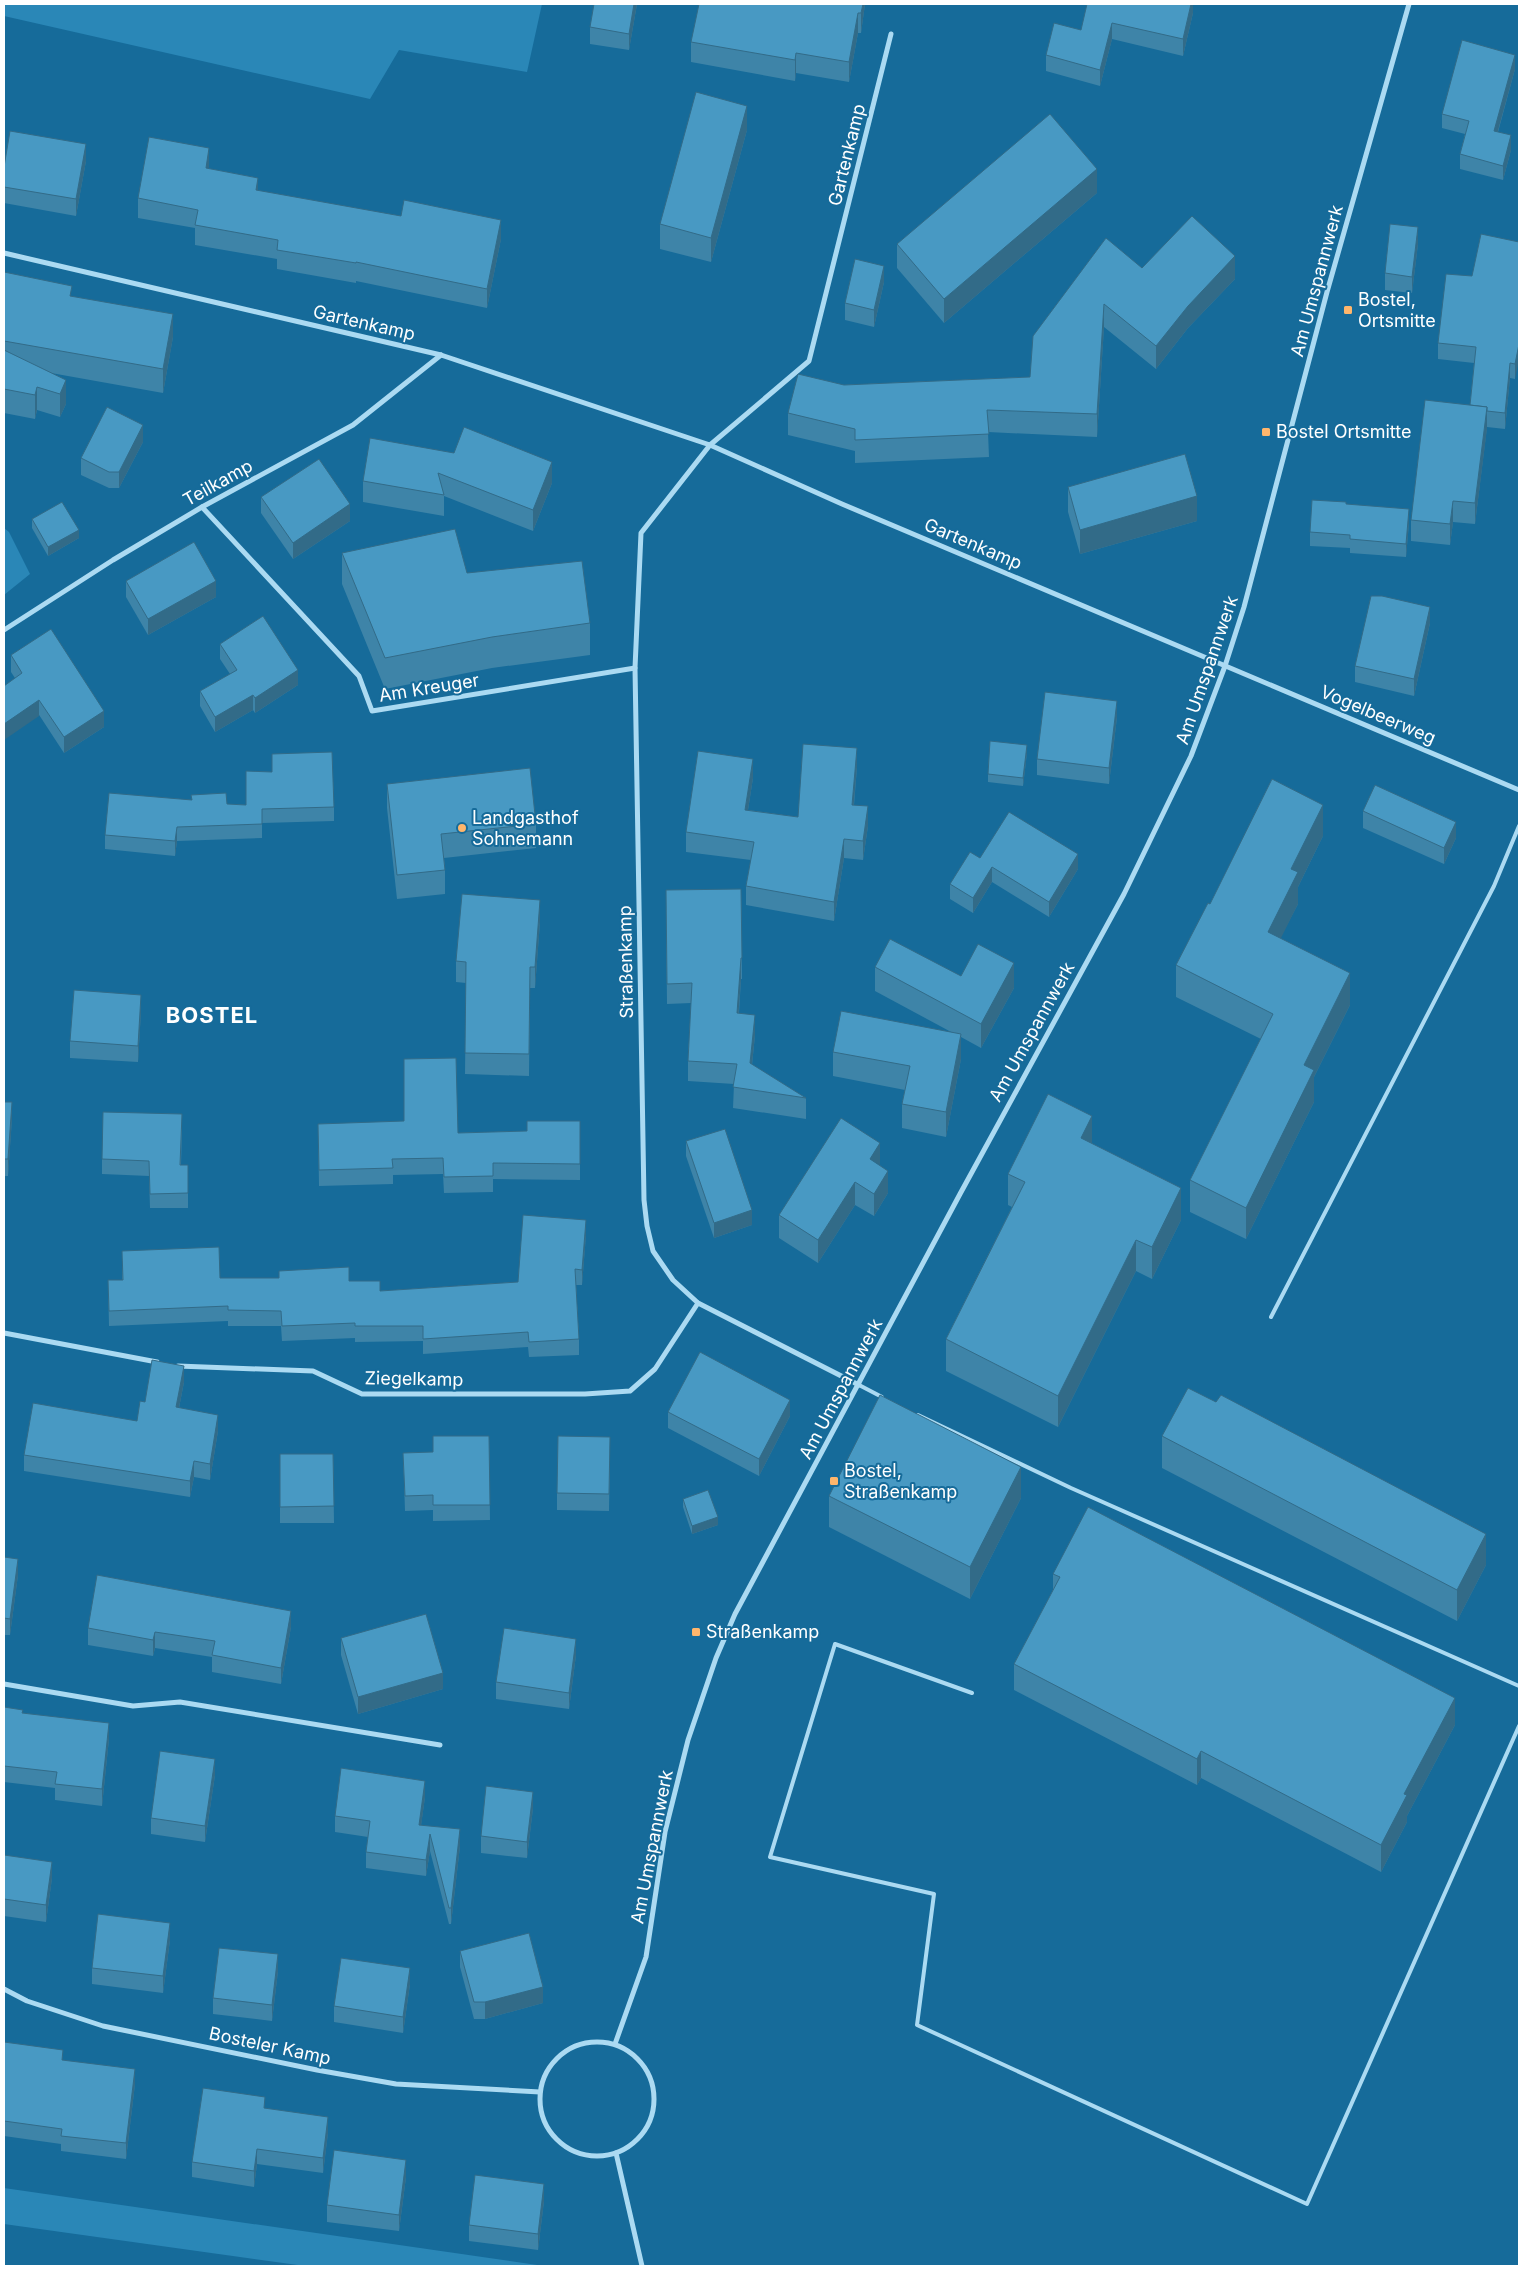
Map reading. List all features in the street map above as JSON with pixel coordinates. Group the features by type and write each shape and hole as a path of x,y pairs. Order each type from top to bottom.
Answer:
{"street":[{"name":"Am Umspannwerk","path":"615,2044 646,1957 665,1832 674,1789 716,1658 740,1606 960,1194 1124,894 1191,756 1225,666 1244,607 1327,292 1409,4"},
{"name":"Gartenkamp","path":"710,445 809,360 891,34"},
{"name":"Gartenkamp","path":"4,253 441,355 710,445 842,504 1225,666"},
{"name":"Teilkamp","path":"4,630 105,565 202,507 353,425 441,355"},
{"name":"Straßenkamp","path":"710,445 640,533 635,668 644,1200 647,1226 653,1251 668,1272 698,1303 859,1385"},
{"name":"Am Kreuger","path":"202,507 358,676 372,711 635,668"},
{"name":"Vogelbeerweg","path":"1225,666 1519,790"},
{"name":"Ziegelkamp","path":"173,1365 313,1371 362,1394 585,1394 630,1391 656,1369 698,1303"},
{"path":"4,1333 164,1363"},
{"path":"4,1684 133,1706 180,1702 440,1744"},
{"name":"Bosteler Kamp","path":"4,1989 27,2001 103,2026 317,2070 396,2084 540,2092"},
{"path":"598,2041 615,2044 631,2052 644,2065 652,2081 654,2098 652,2116 644,2132 631,2145 616,2153 597,2156 578,2153 561,2144 548,2129 541,2111 540,2092 544,2076 553,2061 566,2050 598,2041"},
{"path":"616,2153 642,2266"}],"lane":[{"path":"1271,1318 1494,886 1519,826"},
{"path":"859,1385 888,1400"},
{"path":"912,1412 1080,1492 1519,1686"},
{"path":"972,1693 835,1644 770,1857 934,1894 917,2025 1308,2204 1519,1726"}],"shaded area":[{"path":"4,4 542,4 527,72 399,50 370,99 4,16"},
{"path":"4,528 9,532 30,574 4,595"},
{"path":"4,2188 544,2266 305,2266 4,2224"}],"building":[{"path":"594,4 634,4 629,34 590,27"},
{"path":"699,4 863,4 861,13 858,13 849,62 796,53 795,60 691,42"},
{"path":"1087,4 1191,4 1183,39 1112,23 1100,70 1046,55 1054,23 1081,30"},
{"path":"1462,40 1515,55 1494,131 1511,135 1503,166 1460,154 1469,121 1442,114"},
{"path":"696,92 747,106 711,238 660,224"},
{"path":"1050,114 1097,169 944,299 897,244"},
{"path":"10,131 86,144 76,199 4,187 4,167"},
{"path":"149,137 209,148 206,168 258,178 256,190 401,216 404,200 501,220 487,289 356,262 277,250 278,240 195,225 198,210 138,198"},
{"path":"1192,216 1235,256 1188,306 1156,346 1104,304 1097,414 987,410 989,434 855,440 855,429 788,413 798,374 844,385 1030,377 1033,336 1106,238 1142,268"},
{"path":"1390,224 1418,227 1412,277 1385,273"},
{"path":"1481,234 1519,242 1519,344 1515,364 1510,363 1505,413 1487,411 1487,407 1470,405 1476,347 1438,343 1446,274 1472,276"},
{"path":"855,259 884,266 874,310 845,303"},
{"path":"4,272 72,286 70,296 173,314 163,369 4,341"},
{"path":"4,350 66,380 60,394 37,387 35,395 4,389"},
{"path":"1425,400 1487,407 1475,503 1453,501 1450,524 1411,520"},
{"path":"107,407 143,425 119,472 109,472 81,458"},
{"path":"464,427 552,462 533,510 438,473 444,495 363,481 370,438 454,453"},
{"path":"1185,454 1197,496 1080,530 1068,487"},
{"path":"319,459 350,504 293,543 261,497"},
{"path":"1312,500 1409,509 1406,544 1350,539 1350,535 1310,532"},
{"path":"62,502 79,530 48,547 32,519"},
{"path":"455,529 467,573 582,561 590,623 492,637 385,658 342,553"},
{"path":"194,542 216,581 148,619 126,581"},
{"path":"1371,596 1382,596 1430,607 1414,679 1355,666"},
{"path":"263,616 298,670 255,698 253,695 215,717 200,691 237,670 220,644"},
{"path":"51,629 104,711 64,737 39,700 4,724 4,686 22,673 11,655"},
{"path":"1045,692 1117,701 1109,768 1037,759"},
{"path":"990,741 1027,745 1023,778 988,774"},
{"path":"803,744 857,748 852,805 868,806 863,841 844,839 834,902 746,886 754,842 686,832 698,751 753,759 745,810 798,817"},
{"path":"332,752 334,807 262,809 262,824 177,827 175,841 105,835 109,793 192,800 191,795 226,793 227,804 246,805 246,771 272,772 272,754"},
{"name":"Landgasthof Sohnemann","path":"530,768 536,824 441,834 445,870 397,875 387,784"},
{"path":"1272,779 1323,805 1291,869 1298,872 1268,932 1350,973 1304,1065 1314,1070 1246,1208 1190,1180 1273,1014 1176,965 1208,903 1210,904"},
{"path":"1375,785 1456,822 1444,848 1363,811"},
{"path":"1009,812 1078,854 1049,902 992,867 973,898 950,884 970,852 980,858"},
{"path":"741,889 742,958 737,1013 755,1015 750,1063 806,1098 733,1087 737,1064 688,1061 692,983 667,984 666,890"},
{"path":"462,894 540,900 535,967 530,967 529,1054 465,1053 466,962 456,961"},
{"path":"890,939 961,976 978,944 1014,963 981,1024 875,967"},
{"path":"74,990 141,995 138,1046 70,1041"},
{"path":"841,1011 961,1034 946,1112 902,1104 910,1066 833,1052"},
{"path":"456,1058 458,1133 527,1131 527,1121 580,1121 580,1164 493,1163 493,1176 444,1177 443,1158 392,1159 393,1168 319,1170 318,1124 404,1121 404,1059"},
{"path":"1048,1094 1092,1116 1081,1138 1181,1188 1152,1247 1136,1240 1058,1396 946,1339 1025,1182 1008,1174"},
{"path":"4,1102 12,1102 8,1159 4,1159"},
{"path":"103,1112 182,1114 180,1165 188,1165 188,1193 150,1194 149,1161 102,1159"},
{"path":"841,1118 880,1143 870,1159 888,1171 874,1194 855,1182 818,1240 779,1215"},
{"path":"725,1129 752,1210 714,1223 686,1141"},
{"path":"523,1215 586,1220 582,1270 575,1269 579,1339 529,1342 528,1332 423,1339 423,1326 355,1326 355,1323 282,1326 281,1311 228,1310 228,1306 109,1311 108,1280 123,1280 122,1251 219,1247 220,1278 279,1278 279,1271 349,1267 349,1281 380,1281 380,1291 518,1282"},
{"path":"700,1352 790,1400 759,1459 668,1412"},
{"path":"152,1360 184,1366 176,1407 218,1415 210,1464 194,1461 190,1481 24,1455 33,1403 137,1421 140,1401 145,1402"},
{"path":"1188,1388 1216,1402 1221,1395 1486,1534 1457,1590 1162,1436"},
{"path":"880,1395 1021,1467 970,1567 829,1496"},
{"path":"433,1436 489,1436 490,1505 433,1505 433,1495 405,1496 403,1453 433,1452"},
{"path":"558,1436 610,1437 609,1494 557,1493"},
{"path":"280,1454 333,1454 334,1506 280,1507"},
{"path":"708,1490 718,1517 692,1526 683,1499"},
{"path":"1088,1507 1455,1698 1404,1794 1407,1795 1381,1845 1201,1751 1197,1759 1014,1664 1060,1577 1053,1574"},
{"path":"4,1557 18,1559 10,1619 4,1618"},
{"path":"97,1575 291,1611 281,1668 212,1655 215,1641 155,1632 153,1640 88,1628"},
{"path":"426,1614 443,1673 358,1697 341,1638"},
{"path":"504,1628 576,1639 569,1693 496,1682"},
{"path":"4,1707 23,1710 22,1713 109,1723 102,1789 55,1784 57,1772 4,1766"},
{"path":"160,1751 215,1759 205,1826 151,1818"},
{"path":"341,1768 425,1781 419,1825 460,1829 451,1908 449,1908 430,1834 426,1860 366,1852 370,1821 335,1816"},
{"path":"486,1786 533,1792 527,1842 481,1836"},
{"path":"4,1855 52,1862 46,1905 4,1899"},
{"path":"98,1914 170,1923 163,1976 92,1968"},
{"path":"529,1933 543,1987 485,2002 474,2002 460,1951"},
{"path":"219,1948 278,1954 272,2005 213,1998"},
{"path":"341,1958 410,1968 403,2017 334,2006"},
{"path":"4,2042 63,2050 62,2060 135,2069 126,2143 61,2136 62,2129 4,2121"},
{"path":"203,2088 265,2097 264,2108 328,2117 323,2158 257,2149 254,2171 192,2162"},
{"path":"334,2150 406,2160 399,2215 327,2205"},
{"path":"475,2175 544,2184 538,2234 469,2225"}],"place":[{"name":"Bostel, Ortsmitte","path":"1348,310"},
{"name":"Bostel Ortsmitte","path":"1266,432"},
{"name":"Landgasthof Sohnemann","path":"462,828"},
{"name":"Bostel, Straßenkamp","path":"834,1481"},
{"name":"Straßenkamp","path":"696,1632"}],"district":[{"name":"BOSTEL","path":"212,1015"}]}
